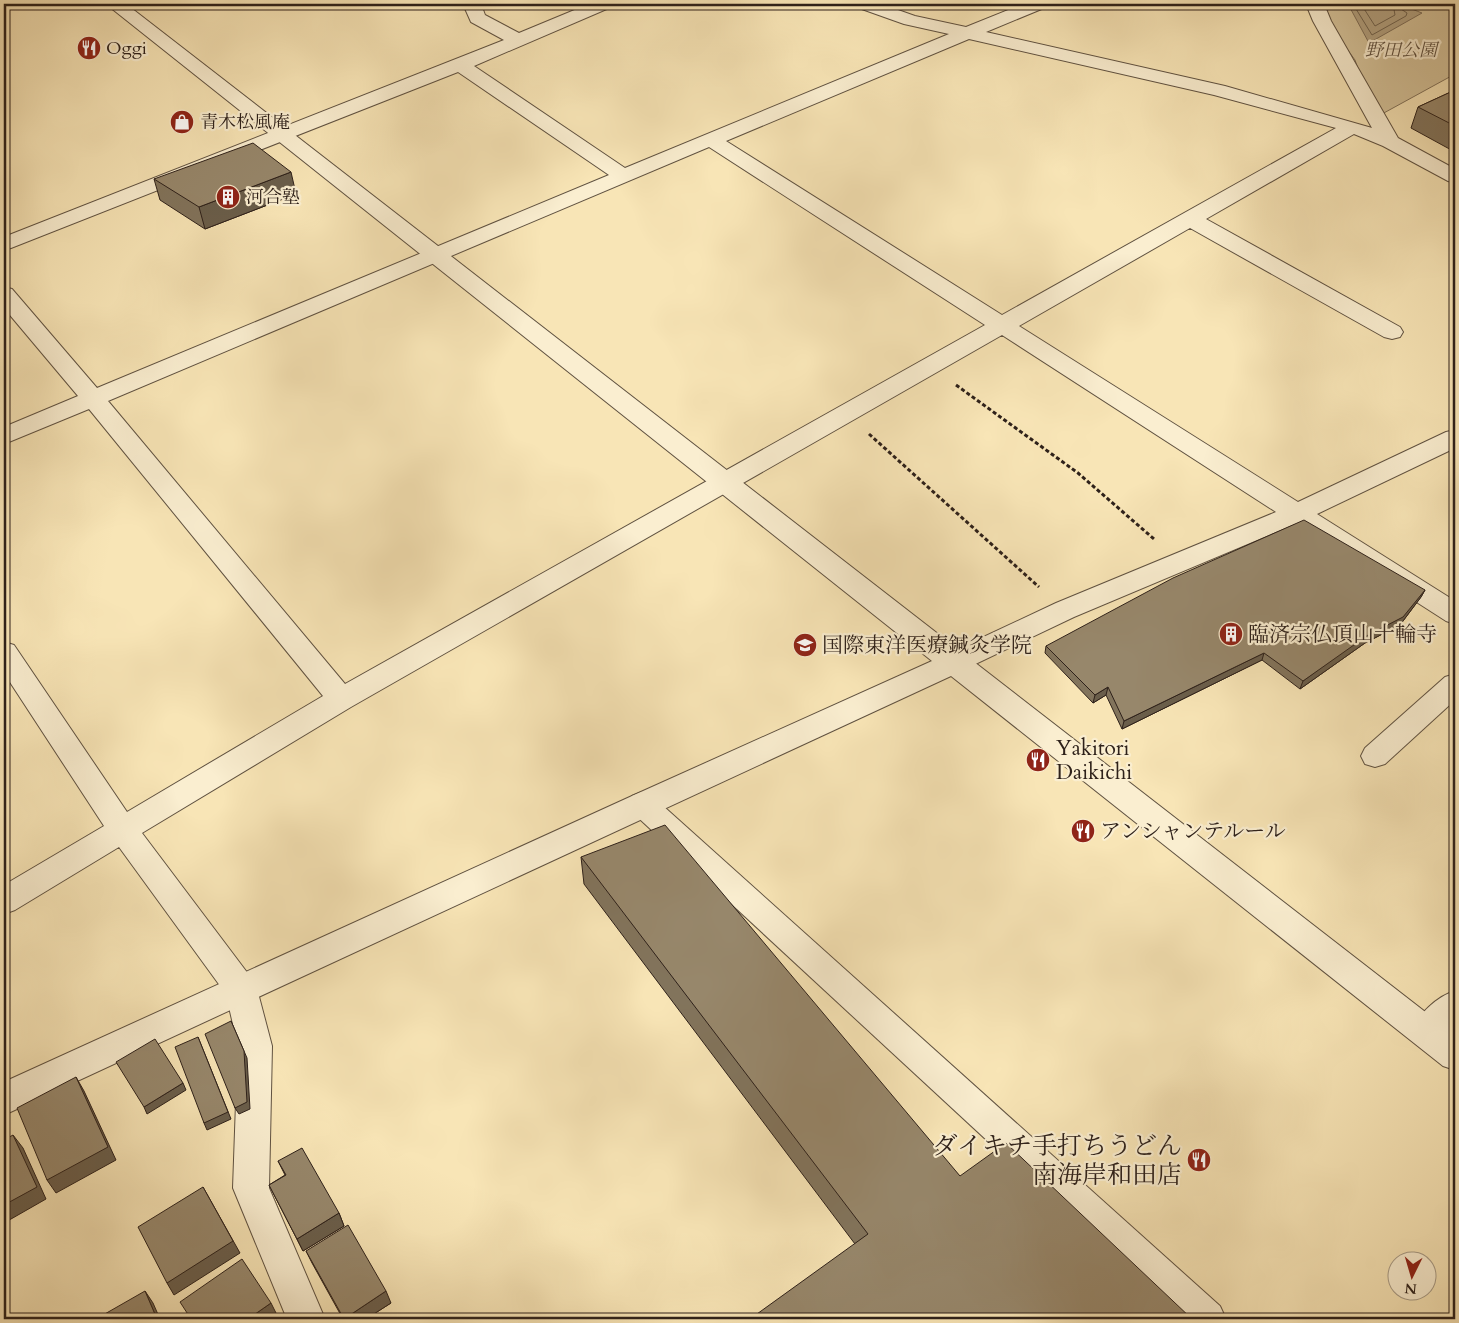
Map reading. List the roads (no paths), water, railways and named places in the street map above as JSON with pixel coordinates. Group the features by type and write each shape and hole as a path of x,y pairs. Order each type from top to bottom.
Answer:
{"street":[{"path":"115,4 1455,1055"},
{"path":"472,4 477,18 519,41"},
{"path":"4,244 460,66 603,4"},
{"path":"865,4 910,20 1218,90 1353,127 1390,142 1455,177"},
{"path":"4,436 434,254 625,177 1038,4"},
{"path":"1315,4 1322,21 1390,142"},
{"path":"460,66 625,177"},
{"path":"4,901 341,699 726,483 846,413 1192,220 1353,127"},
{"path":"711,140 1455,614"},
{"path":"1192,220 1392,332"},
{"path":"4,294 93,398 341,699"},
{"path":"4,1099 1065,610 1297,513 1455,438"},
{"path":"4,652 123,830 242,989 255,1046 251,1188 306,1319"},
{"path":"1375,756 1455,684"},
{"path":"642,804 1207,1319"},
{"path":"1427,1032 1455,1005"}],"water":[{"path":"1348,4 1399,4 1422,13 1369,43"}],"place":[{"name":"Oggi","path":"89,48"},
{"name":"青木松風庵","path":"182,122"},
{"name":"河合塾","path":"228,197"},
{"name":"臨済宗仏頂山十輪寺","path":"1231,634"},
{"name":"国際東洋医療鍼灸学院","path":"805,645"},
{"name":"Yakitori Daikichi","path":"1038,760"},
{"name":"アンシャンテルール","path":"1083,831"},
{"name":"ダイキチ手打ちうどん 南海岸和田店","path":"1199,1160"}],"park label":[{"name":"野田公園","path":"1401,50"}]}
